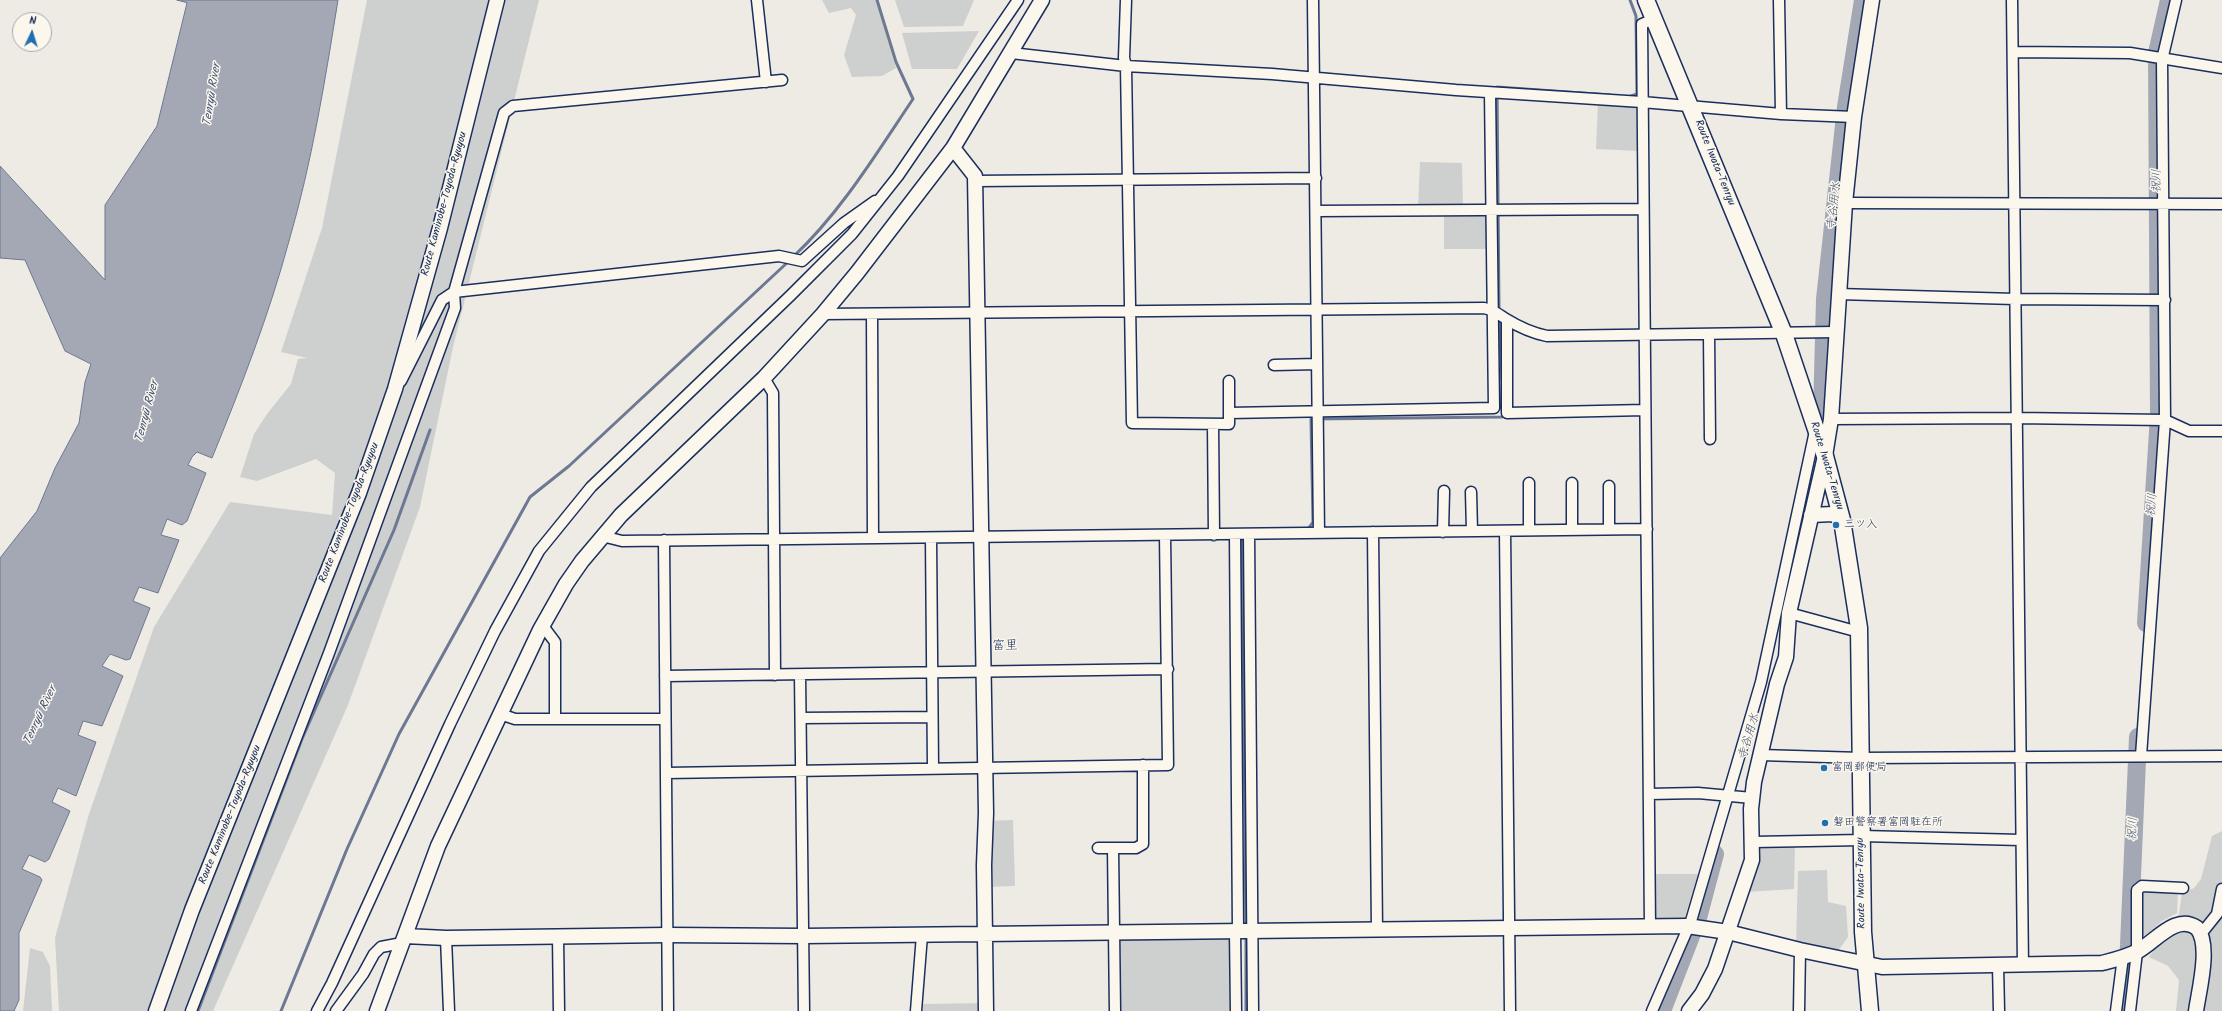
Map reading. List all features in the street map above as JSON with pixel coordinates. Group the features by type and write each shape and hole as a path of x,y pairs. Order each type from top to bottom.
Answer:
{"main road":[{"name":"Route Iwata-Tenryu","path":"1646,0 1784,334 1825,456 1842,520 1859,632 1864,964 1870,1011"}],"street":[{"name":"Route Kaminobe-Toyoda-Ryuyou","path":"156,1011 192,910 359,493 395,389 440,228 497,0"},
{"path":"757,0 766,82"},
{"path":"317,1011 332,983 453,716 498,625 539,551 591,487 791,295 852,234 898,176 1018,0"},
{"path":"377,1011 438,846 500,714 543,626 566,584 602,536 621,515 764,378 823,314 953,148 1042,0"},
{"path":"1126,0 1124,58 1126,66 1132,423 1229,424 1229,381"},
{"path":"1313,0 1319,533"},
{"path":"1779,0 1781,114"},
{"path":"1689,1011 1702,994 1716,969 1752,860 1752,798 1760,755 1786,658 1789,613 1825,456 1830,419 1845,203 1854,117 1872,0"},
{"path":"2012,0 2014,299 2023,965"},
{"path":"2141,756 2165,420 2162,60 2176,0"},
{"path":"1650,927 1642,24 1654,19"},
{"path":"2013,52 2130,53 2162,60 2222,68"},
{"path":"1011,53 1126,66 1315,78 1642,102 1781,114 1854,117"},
{"path":"191,1011 329,653 445,337 455,308 454,292 504,113 513,106 782,80"},
{"path":"1229,413 1494,408 1490,92"},
{"path":"953,148 975,176 979,314 984,767 986,813 984,866 986,1011"},
{"path":"975,181 1128,181 1316,178"},
{"path":"395,389 405,376 442,300 454,292 779,256 802,261 844,223 868,205 880,199"},
{"path":"1845,203 2222,204"},
{"path":"1316,211 1643,209"},
{"path":"1838,294 2014,299 2164,300"},
{"path":"823,314 979,314 1130,310 1484,308 1493,310 1507,320 1534,334 1547,336 1784,334 1835,332"},
{"path":"872,314 873,538"},
{"path":"1507,320 1507,412 1645,410"},
{"path":"1709,334 1710,439"},
{"path":"1274,366 1317,364"},
{"path":"764,378 772,393 775,675"},
{"path":"1830,419 2016,418 2165,420 2189,431 2222,431"},
{"path":"1213,424 1214,535"},
{"path":"1652,1011 1687,926 1691,921 1726,796 1761,682 1816,431"},
{"path":"1529,483 1529,530"},
{"path":"1572,483 1572,530"},
{"path":"1609,486 1609,529"},
{"path":"1443,532 1444,492"},
{"path":"1472,492 1472,531"},
{"path":"1811,515 1833,514 1842,520"},
{"path":"602,536 622,541 1647,529"},
{"path":"1505,531 1510,1011"},
{"path":"1373,532 1377,930"},
{"path":"1235,534 1242,931 1253,1011"},
{"path":"1236,1011 1242,931 1249,534"},
{"path":"666,774 984,767 1168,765 1168,669 1165,535"},
{"path":"931,538 933,768"},
{"path":"664,540 668,1011"},
{"path":"1789,613 1859,632"},
{"path":"543,626 555,642 555,719"},
{"path":"665,676 983,673 1168,669"},
{"path":"800,674 804,1011"},
{"path":"500,714 515,719 665,719"},
{"path":"801,718 932,718"},
{"path":"1760,755 1861,758 2222,756"},
{"path":"1098,848 1136,848 1143,844 1143,766"},
{"path":"1649,794 1698,793 1752,798"},
{"path":"1753,842 1862,838 2021,840"},
{"path":"1113,848 1115,1011"},
{"path":"2116,1011 2129,955 2137,890 2142,886 2183,888"},
{"path":"2201,934 2217,914 2222,889"},
{"path":"336,1011 363,974 374,954 381,947 404,940 446,938 667,935 922,935 1687,926 1728,932 1800,950 1882,967 2092,964 2129,955 2176,926 2191,925 2197,928 2201,934 2203,959 2196,1011"},
{"path":"916,1011 922,935"},
{"path":"558,936 559,1011"},
{"path":"446,938 448,1011"},
{"path":"1799,1011 1800,950"},
{"path":"2129,955 2130,1011"},
{"path":"1998,965 1999,1011"}],"shaded area":[{"path":"367,0 539,0 453,347 420,507 348,705 213,1011 59,1011 55,938 88,817 154,627 230,502 332,515 335,473 316,459 257,481 240,477 254,434 267,414 291,384 298,359 307,358 281,352 322,228"},
{"path":"822,0 876,0 896,68 882,76 852,77 844,55 856,15 851,8 829,13"},
{"path":"895,0 974,0 963,26 904,27"},
{"path":"979,31 957,69 912,69 902,33"},
{"path":"1598,102 1640,106 1639,151 1596,149"},
{"path":"1420,162 1462,163 1463,210 1492,210 1492,249 1444,249 1444,211 1418,211"},
{"path":"1013,820 1015,886 985,887 985,821"},
{"path":"2222,831 2222,1011 2176,1011 2179,980 2168,966 2149,957 2179,914 2182,893 2194,888 2201,879 2212,836"},
{"path":"1759,845 1795,846 1794,889 1746,892"},
{"path":"1827,870 1828,902 1846,906 1848,937 1835,955 1796,946 1798,871"},
{"path":"1649,874 1698,874 1684,920 1650,923"},
{"path":"2142,886 2178,891 2177,913 2162,921 2144,937 2141,937"},
{"path":"1235,931 1236,1011 1115,1011 1114,932"},
{"path":"30,948 43,952 50,966 52,1011 23,1011"},
{"path":"986,1003 986,1011 922,1011 923,1004"}],"water":[{"name":"Tenryū River","path":"177,0 338,0 323,91 305,181 273,296 244,378 212,458 197,452 192,457 188,465 206,473 187,521 182,525 167,519 161,535 179,540 158,593 139,587 133,601 150,608 130,659 126,660 110,654 102,666 123,676 102,726 83,721 78,735 96,742 76,796 58,788 52,802 70,811 49,859 45,862 29,855 22,869 40,877 42,880 19,933 19,1000 14,1011 0,1011 0,558 37,511 55,468 79,423 85,382 91,364 65,351 25,260 0,258 0,166 105,280 105,205 157,126 187,3"}],"waterway":[{"path":"793,257 827,221 842,202 913,99 896,62 877,0"},
{"path":"1630,0 1636,16 1637,94 1631,96"},
{"name":"寺谷用水","path":"1822,414 1825,299 1846,107 1863,0"},
{"name":"祝川","path":"2146,623 2159,415 2157,53 2169,0"},
{"path":"1499,311 1497,87 1610,95"},
{"path":"281,1011 347,849 399,734 530,497 569,466 789,261"},
{"path":"1499,317 1502,379"},
{"path":"1306,529 1308,529 1313,522 1311,419 1502,417 1503,412"},
{"path":"198,1011 302,739 394,530 430,430"},
{"path":"1242,536 1246,927"},
{"name":"祝川","path":"2123,1011 2129,945 2138,737"},
{"name":"寺谷用水","path":"1662,1011 1698,918 1715,854"},
{"path":"1246,934 1246,1011"}],"place":[{"name":"三ツ入","path":"1836,525"},
{"name":"富岡郵便局","path":"1824,768"},
{"name":"磐田警察署富岡駐在所","path":"1825,823"}],"district":[{"name":"富里","path":"1005,647"}]}
